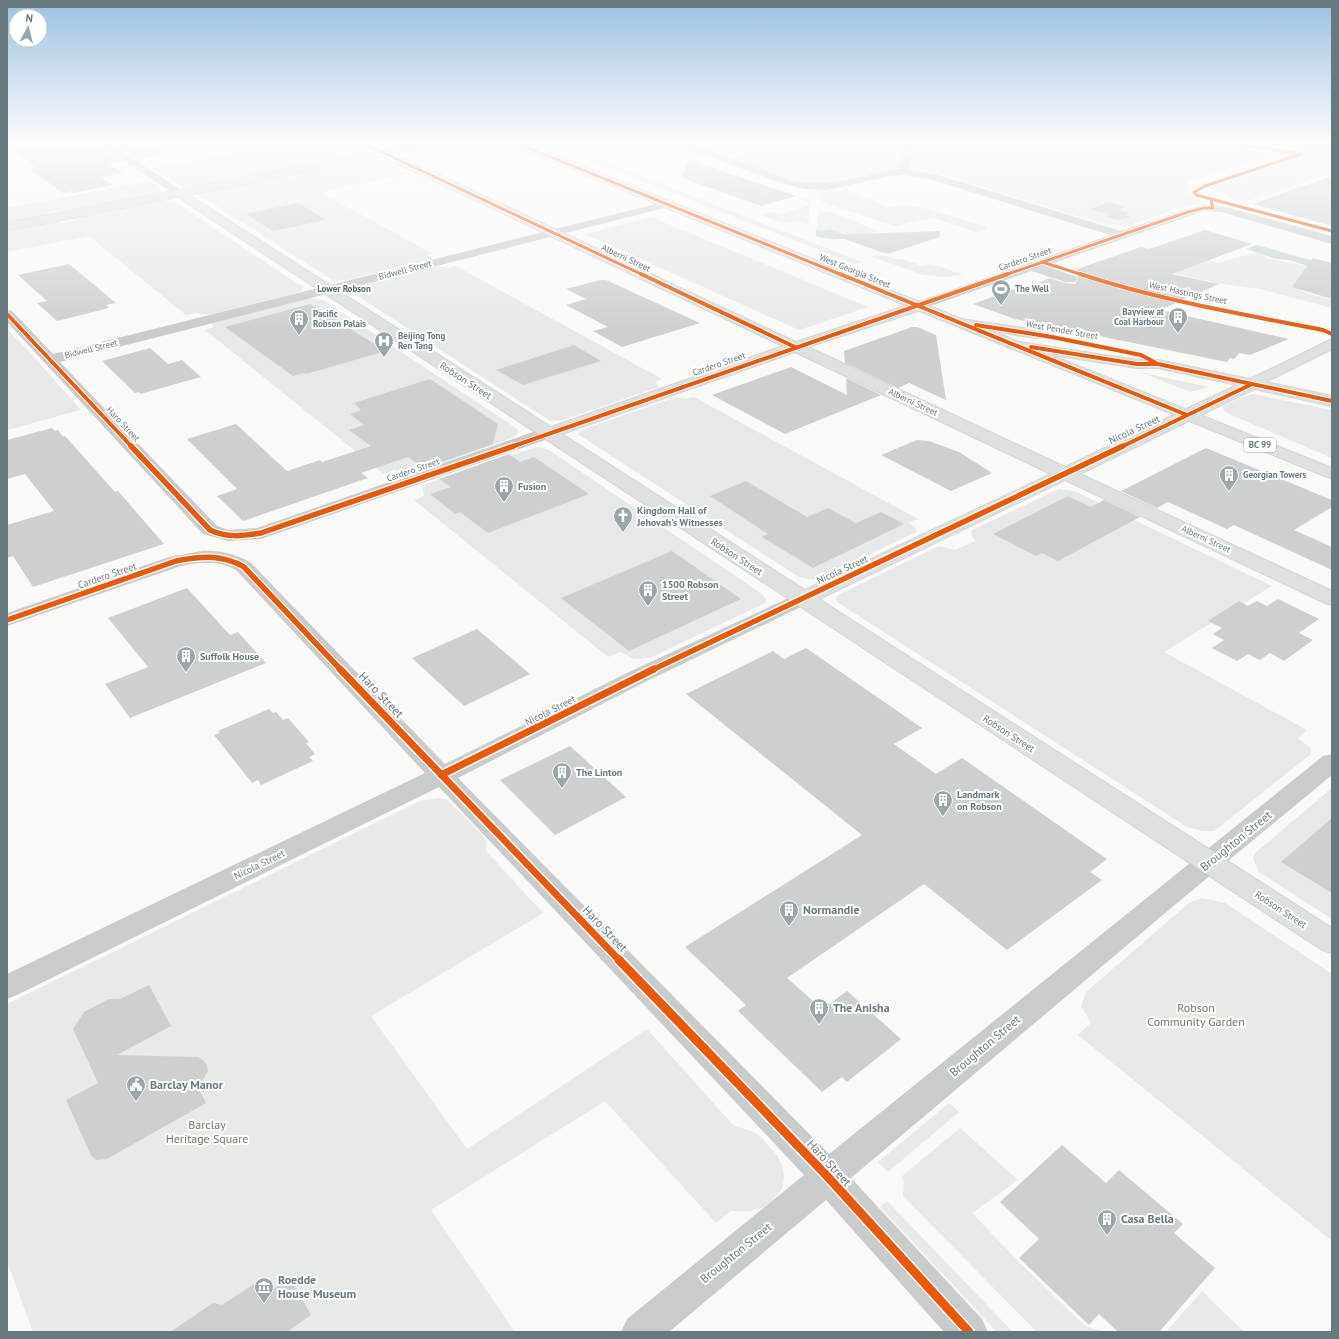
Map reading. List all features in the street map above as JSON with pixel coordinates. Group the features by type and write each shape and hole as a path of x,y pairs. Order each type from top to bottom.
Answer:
{"main road":[{"path":"7,227 116,205"},
{"name":"Robson Street","path":"198,205 1332,942"},
{"name":"Alberni Street","path":"496,205 1332,599"},
{"name":"West Georgia Street","path":"672,205 1332,474"},
{"name":"Cardero Street","path":"548,433 918,306"},
{"name":"West Pender Street","path":"961,323 1052,337 1141,355 1158,364"},
{"name":"Nicola Street","path":"802,599 1252,384 1332,343"},
{"name":"West Pender Street","path":"1013,345 1137,364 1158,364 1332,401"}],"street":[{"name":"Bidwell Street","path":"49,360 662,205"},
{"path":"1026,205 1122,235"},
{"name":"Cardero Street","path":"918,306 1195,210 1212,208 1226,210 1332,240"},
{"path":"1037,264 1075,277"},
{"name":"Haro Street","path":"7,314 210,530 231,536"},
{"name":"Cardero Street","path":"231,536 261,533 548,433"},
{"name":"Cardero Street","path":"7,620 176,561 201,556 215,557"},
{"name":"Haro Street","path":"215,557 231,559 244,567 442,776 827,1176 969,1332"},
{"name":"Nicola Street","path":"7,987 442,776 637,677 802,599"},
{"name":"Broughton Street","path":"640,1332 1172,891 1210,862 1332,762"}],"shaded area":[{"path":"20,205 95,205 50,212 45,215 7,223 7,208"},
{"path":"141,205 180,205 303,287 303,290 297,293 211,315 195,313 186,315 89,236 7,252 7,232 58,222 71,222 82,217"},
{"path":"216,205 345,205 433,254 427,255 431,259 347,280 334,281"},
{"path":"1043,205 1189,205 1124,226 1106,224"},
{"path":"1100,205 1119,205 1124,207 1119,210 1129,213 1125,215 1131,217 1119,220 1105,217 1109,214 1091,209"},
{"path":"1258,205 1332,205 1332,226"},
{"path":"816,229 822,231 830,229 851,237 834,239 820,237 816,236"},
{"path":"1257,245 1324,264 1308,266 1289,260 1276,259 1246,249"},
{"path":"439,266 448,268 456,266 662,379 655,382 659,387 563,420 550,421 350,291 356,287"},
{"path":"306,298 323,300 516,428 519,432 514,437 421,471 410,473 394,470 384,474 205,330 214,327 212,325 213,321"},
{"path":"7,329 33,356 81,410 7,430"},
{"path":"1253,394 1332,410 1332,458 1229,414 1224,410 1223,406"},
{"path":"676,397 685,399 694,397 918,519 909,523 915,527 916,532 818,579 799,577 579,435 579,432 582,430"},
{"path":"540,447 549,450 762,594 766,599 765,603 650,658 634,659 620,652 608,657 414,500 424,496 423,489 426,484 533,448"},
{"path":"1059,489 1074,491 1272,586 1164,652 1307,730 1298,738 1310,748 1311,754 1214,831 1202,831 1187,827 837,602 836,598 840,594 939,546 955,550 975,541 971,534 972,530"},
{"path":"1332,788 1332,919 1259,872 1253,858 1255,853"},
{"path":"1202,898 1225,903 1332,974 1332,1241 1078,1035 1091,1023 1081,1006 1086,992 1189,903"}],"green space":[{"path":"705,205 717,205 862,262 854,264"},
{"path":"810,205 808,225 796,221 782,223 762,215 768,212 782,214"},
{"path":"832,205 884,205 888,207 904,205 921,207 988,227 978,233 933,218 895,226"},
{"path":"1125,205 1136,205 1162,210 1133,221 1125,219 1130,217 1118,209"},
{"path":"1084,207 1109,214 1105,217 1119,220 1112,224 1067,213 1072,209"},
{"path":"831,212 878,231 854,237 830,229 822,231 817,228 818,213"},
{"path":"651,217 868,307 799,330 585,234"},
{"path":"1173,250 1218,263 1257,252 1270,259 1307,266 1309,268 1298,277 1310,285 1300,291 1332,300 1332,308 1260,289 1217,283 1160,270"},
{"path":"882,255 902,259 922,266 930,264 936,265 963,275 943,277 920,274 870,256"},
{"path":"7,346 66,411 7,427"},
{"path":"1140,372 1209,387 1190,392"},
{"path":"1149,654 1294,741 1201,817 1046,721"},
{"name":"Barclay Heritage Square","path":"442,798 449,801 483,836 486,840 486,851 543,913 371,1016 467,1149 647,1029 733,1125 753,1132 761,1137 777,1155 783,1168 784,1177 782,1189 771,1202 762,1208 751,1211 731,1211 716,1223 605,1101 431,1210 515,1332 33,1332 7,1261 7,1004 422,800"},
{"name":"Robson Community Garden","path":"1217,921 1310,988 1193,1097 1097,1023"},
{"path":"949,1103 959,1112 888,1172 878,1162"},
{"path":"960,1128 1018,1180 972,1213 1012,1255 1084,1325 1104,1332 1037,1332 903,1196 904,1182 901,1177"},
{"path":"887,1201 1013,1332 997,1332 880,1207"},
{"path":"1202,1291 1244,1332 1166,1332"}],"building":[{"path":"286,205 302,205 326,220 273,231 246,214"},
{"path":"1205,230 1252,244 1172,274 1219,284 1160,310 1289,339 1250,355 1239,353 1234,359 1230,358 1227,362 1015,319 973,304 1014,289 1024,293 1029,286 1050,278 1065,283 1075,284 1078,278 1068,272 1141,247 1149,249"},
{"path":"939,231 940,237 887,254 836,236 836,235"},
{"path":"1313,258 1332,263 1332,299 1292,287"},
{"path":"69,264 116,303 106,305 109,308 57,321 37,303 47,301 18,275"},
{"path":"600,280 606,280 700,323 622,347 593,331 608,327 566,305 586,299 566,289"},
{"name":"Pacific Robson Palais","path":"310,304 386,351 306,374 304,373 293,376 225,327"},
{"path":"912,327 917,327 936,335 946,400 909,383 898,388 845,363 844,351"},
{"path":"574,345 601,361 523,385 496,370"},
{"path":"150,348 168,364 182,360 201,377 140,394 139,392 135,393 102,361"},
{"path":"791,367 847,395 846,378 881,395 785,434 712,395"},
{"path":"430,379 498,424 494,444 424,468 408,457 361,473 368,478 243,521 217,496 237,489 187,439 236,424 287,471 320,460 322,462 371,446 349,430 364,425 350,414 361,410 354,403"},
{"path":"52,428 55,431 58,430 63,437 65,436 115,492 118,491 164,544 33,587 13,556 7,558 7,525 54,511 25,474 7,479 7,440"},
{"path":"917,440 929,441 959,452 992,473 951,491 881,455"},
{"name":"Georgian Towers","path":"1206,448 1332,500 1332,507 1294,530 1332,547 1332,570 1234,525 1227,529 1168,502 1157,508 1121,491"},
{"name":"Fusion","path":"509,454 520,462 534,457 589,494 488,533 460,512 455,514 430,494 451,487 439,479"},
{"path":"746,481 807,517 828,508 856,523 881,512 904,524 813,568 762,537 768,534 710,496"},
{"path":"1068,496 1091,507 1104,500 1140,517 1058,561 1042,553 1036,556 993,534"},
{"name":"1500 Robson Street","path":"672,551 741,599 629,651 561,598"},
{"path":"187,588 230,635 238,632 266,663 130,718 105,684 148,667 108,618"},
{"path":"1278,599 1319,619 1299,633 1313,640 1284,661 1270,653 1260,660 1248,654 1237,661 1212,648 1224,640 1213,634 1222,628 1208,621 1239,601 1248,606 1257,601 1267,606"},
{"path":"477,629 530,674 464,706 412,658"},
{"name":"Landmark on Robson","path":"806,648 922,728 894,744 936,774 962,758 1107,859 1090,872 1102,880 1007,950 924,884 787,978 813,1001 829,1004 847,991 901,1039 847,1082 842,1077 822,1092 738,1011 746,1005 685,947 862,835 686,694 773,651 784,659"},
{"path":"269,709 273,713 276,712 283,720 288,718 309,742 306,743 315,754 309,757 313,761 261,785 258,780 252,783 214,735 220,733 218,731"},
{"name":"The Linton","path":"570,746 626,797 555,835 500,780"},
{"path":"1332,818 1332,893 1281,862"},
{"name":"Barclay Manor","path":"149,985 171,1026 117,1055 198,1057 207,1065 208,1071 198,1087 206,1103 107,1159 96,1160 91,1155 66,1100 98,1083 73,1029 84,1012 109,999 120,999"},
{"name":"Casa Bella","path":"1062,1145 1106,1183 1119,1170 1183,1224 1174,1233 1215,1268 1159,1332 1118,1332 1099,1314 1089,1325 1019,1258 1039,1239 1000,1202"},
{"name":"Roedde House Museum","path":"290,1278 311,1315 287,1332 170,1332 213,1303 222,1305 257,1282 263,1296"}],"cycle path":[{"path":"495,205 795,347"},
{"path":"670,205 1187,415"},
{"path":"7,314 210,530 222,535 242,536 261,533 1188,212 1204,208 1213,208 1212,205"},
{"path":"1236,205 1332,231"},
{"name":"West Hastings Street","path":"1042,262 1116,286 1168,299 1323,330 1332,334"},
{"path":"976,325 1052,337 1141,355 1156,363"},
{"path":"1031,347 1137,364 1158,364 1332,401"},
{"path":"441,775 637,677 1252,384"},
{"path":"7,620 176,561 211,556 228,559 244,567 441,775 827,1176 969,1332"}],"place":[{"name":"The Well","path":"1001,306"},
{"name":"Bayview at Coal Harbour","path":"1178,334"},
{"name":"Pacific Robson Palais","path":"299,336"},
{"name":"Beijing Tong Ren Tang","path":"384,358"},
{"name":"Georgian Towers","path":"1229,492"},
{"name":"Fusion","path":"504,503"},
{"name":"Kingdom Hall of Jehovah's Witnesses","path":"623,533"},
{"name":"1500 Robson Street","path":"648,607"},
{"name":"Suffolk House","path":"186,673"},
{"name":"The Linton","path":"562,789"},
{"name":"Landmark on Robson","path":"943,817"},
{"name":"Normandie","path":"789,927"},
{"name":"The Anisha","path":"819,1025"},
{"name":"Barclay Manor","path":"136,1102"},
{"name":"Casa Bella","path":"1107,1236"},
{"name":"Roedde House Museum","path":"264,1304"}],"district":[{"name":"Lower Robson","path":"344,289"}]}
